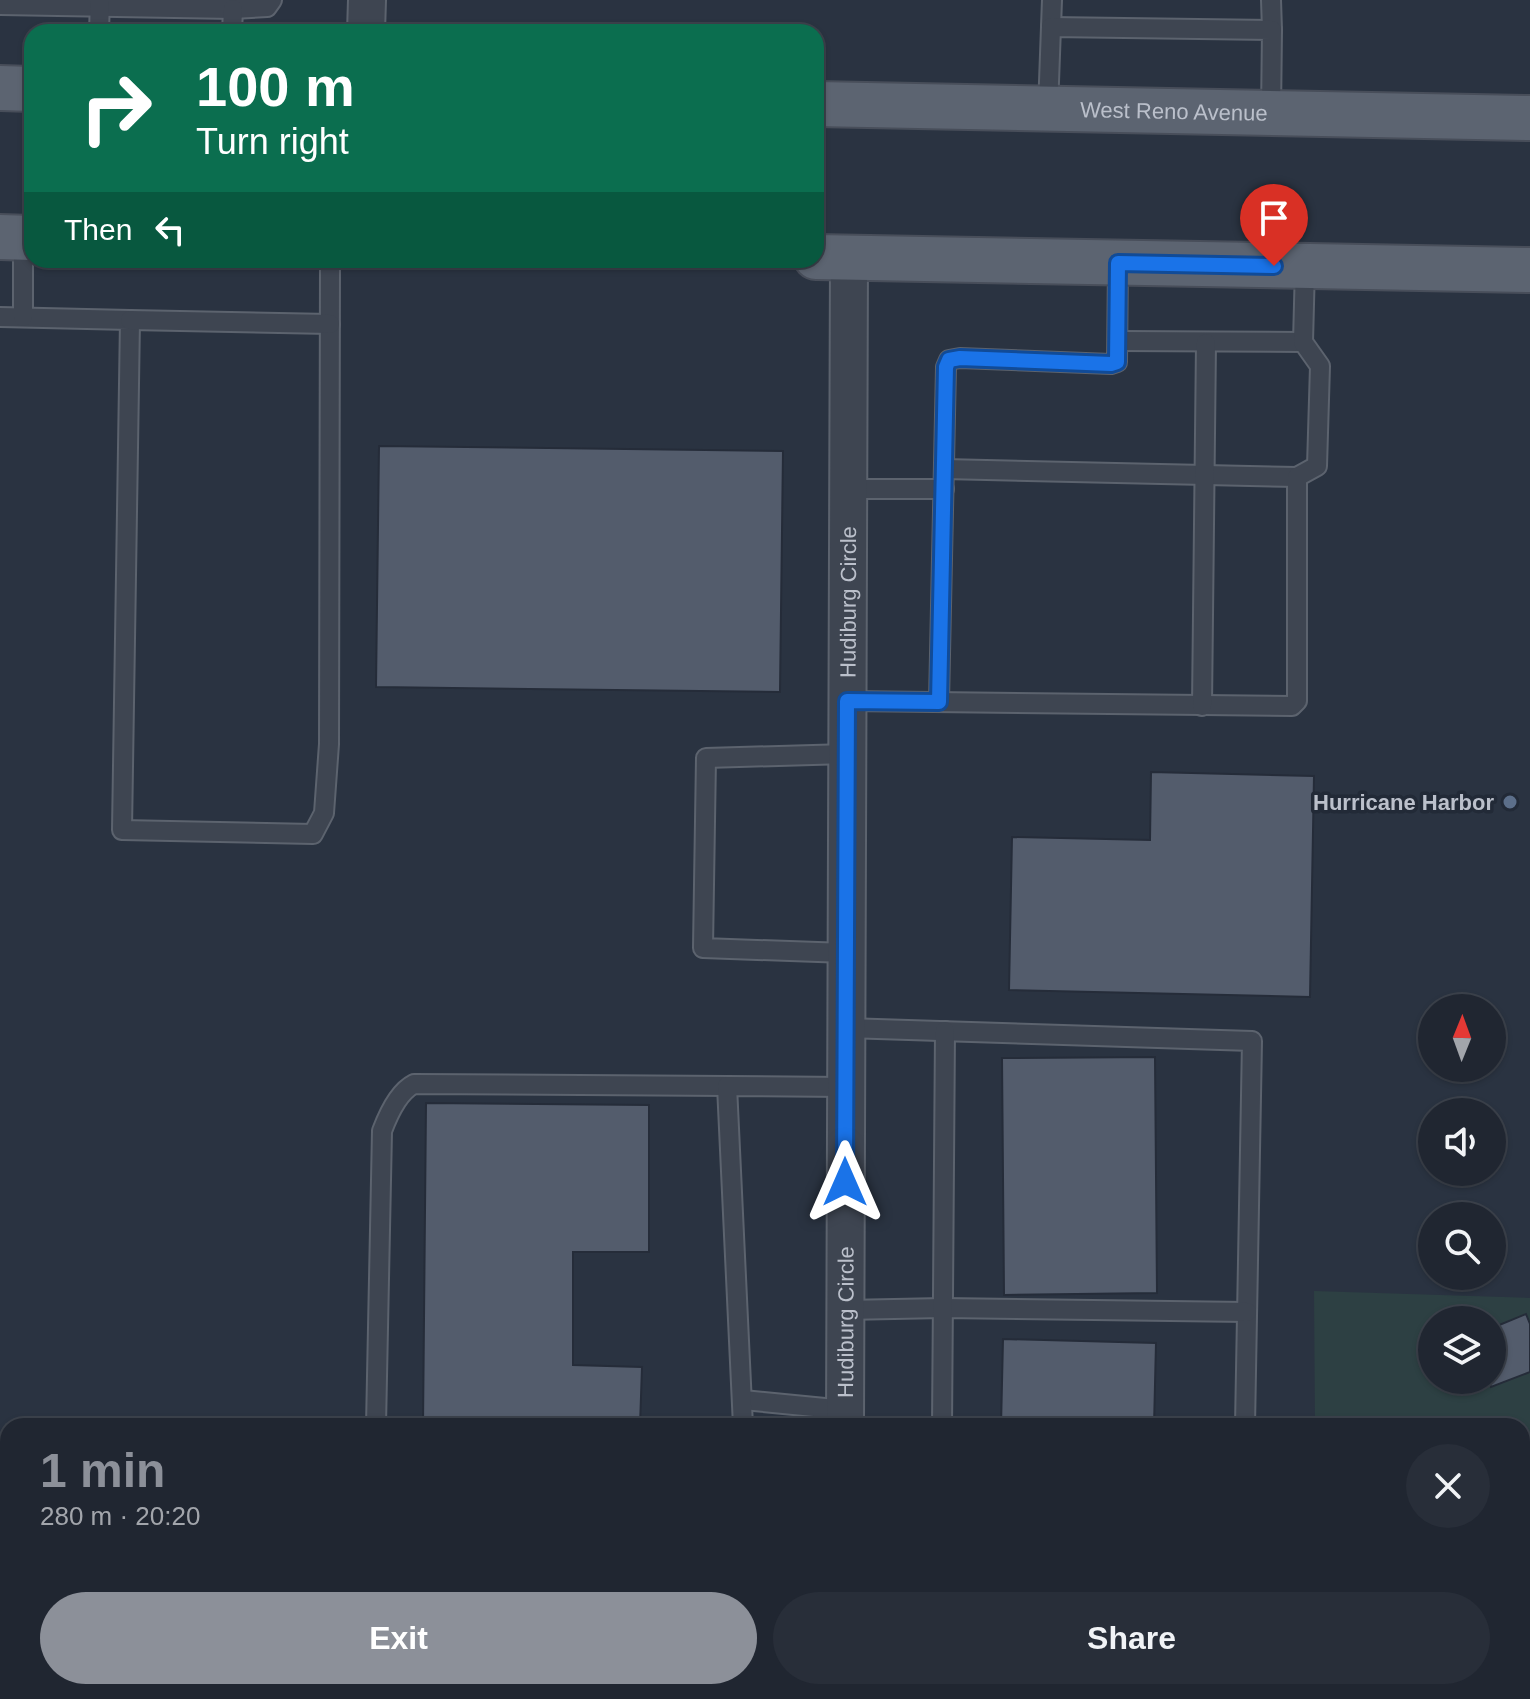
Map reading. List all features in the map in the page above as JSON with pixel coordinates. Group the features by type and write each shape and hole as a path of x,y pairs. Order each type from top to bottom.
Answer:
{"main road":[{"path":"0,88 24,89"},
{"name":"West Reno Avenue","path":"824,104 1530,118"},
{"path":"832,257 1530,270"}],"street":[{"path":"366,24 367,0"},
{"name":"Hudiburg Circle","path":"832,257 848,489 845,1418"}],"lane":[{"path":"0,5 100,3 233,9 267,7 272,0"},
{"path":"1048,109 1052,0"},
{"path":"1271,0 1271,113"},
{"path":"99,24 100,3"},
{"path":"232,24 233,9"},
{"path":"1051,27 1272,30"},
{"path":"18,238 23,317"},
{"path":"939,702 946,367 949,360 960,358 1111,364 1119,359 1118,263"},
{"path":"944,469 1297,477 1317,466 1320,366 1303,342 1305,266"},
{"path":"130,320 122,830 313,834 324,813 329,744 330,268"},
{"path":"0,317 330,324"},
{"path":"1119,341 1303,342"},
{"path":"1202,706 1206,343"},
{"path":"847,701 1292,706 1297,701 1297,477"},
{"path":"848,489 944,489"},
{"path":"846,953 703,948 706,758 847,754"},
{"path":"846,1028 1252,1041 1245,1418"},
{"path":"942,1418 945,1031"},
{"path":"376,1418 382,1131 405,1088 414,1084 846,1087"},
{"path":"727,1086 743,1418"},
{"path":"845,1310 943,1308 1247,1312"},
{"path":"743,1400 845,1418"}],"shaded area":[{"path":"1314,1291 1530,1298 1530,1418 1315,1418"}],"building":[{"path":"379,446 783,451 780,692 376,687"},
{"path":"1151,772 1314,776 1310,997 1009,990 1012,837 1150,840"},
{"path":"1155,1057 1157,1293 1004,1295 1002,1058"},
{"path":"426,1103 649,1105 649,1252 573,1252 573,1365 642,1367 640,1418 423,1418"},
{"path":"1526,1314 1530,1324 1530,1372 1506,1381 1506,1322"},
{"path":"1003,1339 1156,1343 1154,1418 1001,1418"}],"place":[{"name":"Hurricane Harbor","path":"1510,802"}],"route":[{"path":"845,1182 847,701 939,702 946,367 949,360 1111,364 1119,359 1118,263 1274,266"}]}
